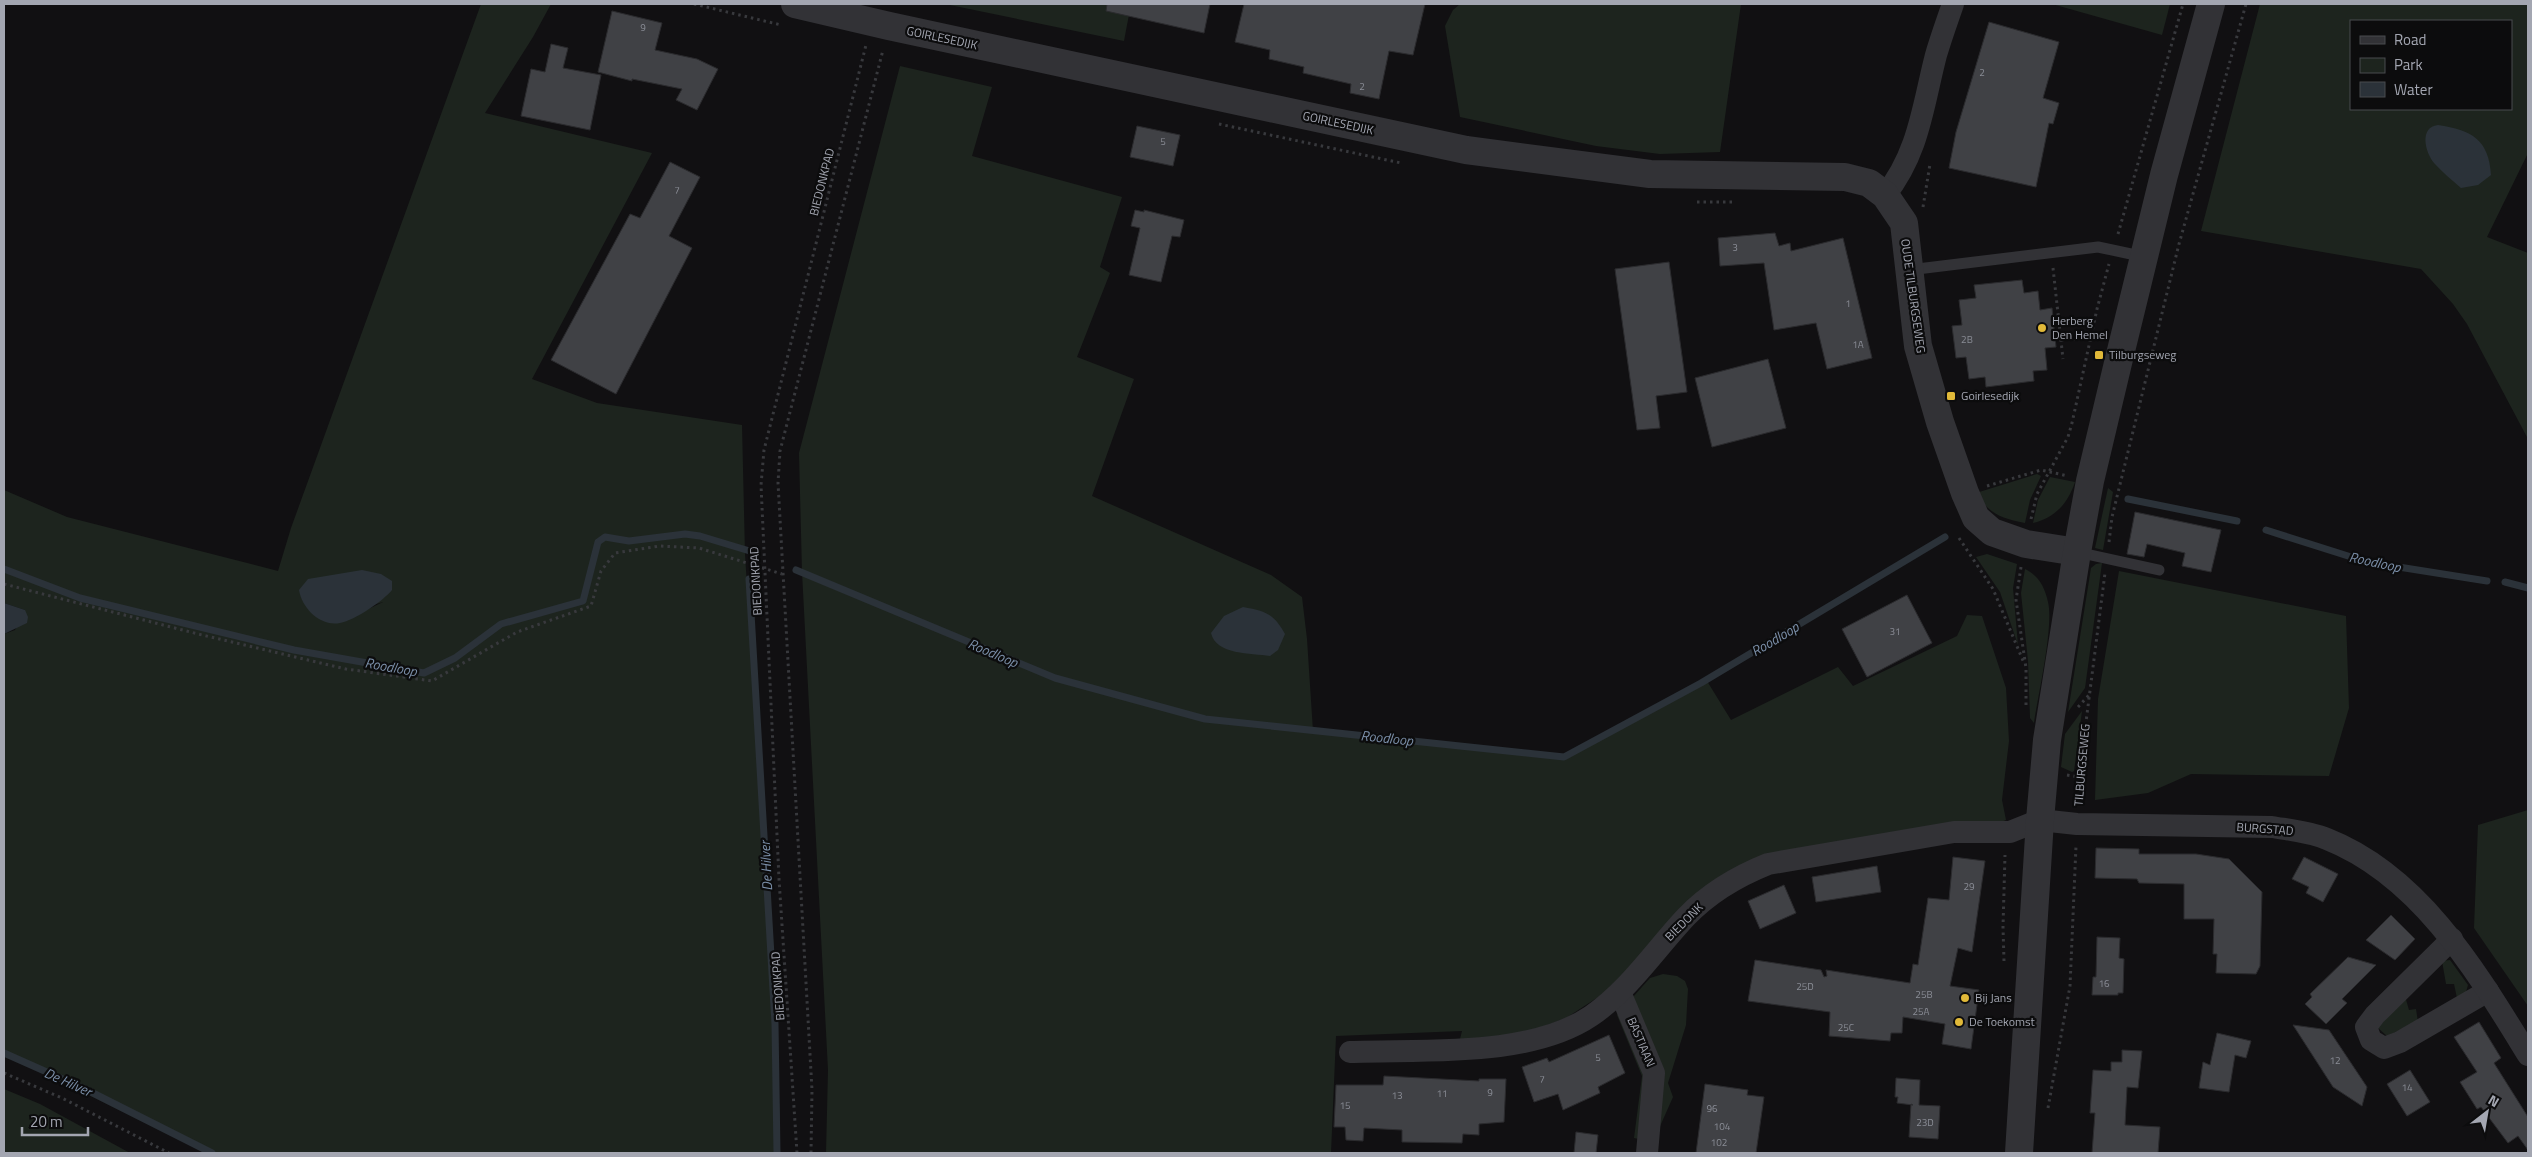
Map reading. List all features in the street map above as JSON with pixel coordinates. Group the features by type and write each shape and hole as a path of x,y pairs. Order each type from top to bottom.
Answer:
{"street":[{"name":"GOIRLESEDIJK","path":"795,4 1466,150 1650,174 1845,177 1869,183 1886,195"},
{"path":"1886,195 1900,176 1917,134 1937,54 1953,4"},
{"path":"2019,1153 2040,820 2047,740 2077,552 2090,481 2145,257 2211,4"},
{"name":"OUDE TILBURGSEWEG","path":"1886,195 1904,222 1918,346 1940,422 1965,493 1976,518 1992,532 2026,544 2077,552"},
{"name":"BURGSTAD","path":"2040,820 2077,824 2272,827 2301,831 2328,839 2382,872 2421,904 2452,939 2488,991 2528,1055"},
{"name":"BIEDONK","path":"1350,1052 1504,1047 1553,1034 1590,1016 1620,992 1688,916 1724,886 1745,873 1768,864 1954,832 2010,832 2040,820"},
{"path":"2452,939 2375,1015 2366,1027 2371,1040 2384,1048 2400,1042 2488,991"},
{"name":"BASTIAAN","path":"1620,992 1654,1073 1646,1153"}],"lane":[{"path":"1909,270 2098,247 2145,257"},
{"path":"2077,552 2158,570"}],"path":[{"path":"2026,710 2026,668 2016,600 2036,494 2068,437 2090,338 2113,250 2183,4"},
{"name":"TILBURGSEWEG","path":"2048,1110 2070,986 2079,777 2112,517 2179,244 2246,4"},
{"name":"BIEDONKPAD","path":"797,1153 779,878 761,485 764,450 872,21"},
{"name":"BIEDONKPAD","path":"811,1153 812,1090 782,574 778,483 780,451 884,50"},
{"path":"1917,134 1933,142 1922,214"},
{"path":"2051,253 2064,359"},
{"path":"2061,340 2090,338"},
{"path":"1965,493 2041,470 2049,471"},
{"path":"4,584 198,634 346,669 432,681 517,632 591,606 600,571 615,553 660,546 699,548 782,574"},
{"path":"4,1073 62,1098 169,1153"}],"green space":[{"path":"481,4 551,4 533,37 485,113 652,153 532,379 597,403 742,425 745,554 780,1117 776,1153 206,1153 4,1053 4,634 15,630 25,610 4,603 4,490 67,517 278,571 291,528","holes":["383,602 339,623 321,620"]},
{"path":"945,4 1131,4 1124,41"},
{"path":"1460,4 1741,4 1720,152 1660,154 1596,146 1460,117 1445,26 1453,10"},
{"path":"2052,4 2170,4 2162,35"},
{"path":"2260,4 2528,4 2528,153 2487,237 2528,253 2528,439 2467,324 2453,304 2421,269 2201,231"},
{"path":"900,66 992,87 972,156 1122,197 1100,267 1110,273 1077,357 1134,379 1092,496 1271,575 1302,597 1307,639 1313,731 1565,759 1707,681 1731,720 1838,667 1853,686 1957,636 1967,615 1982,616 2006,688 2009,741 2002,800 2006,820 1994,825 1765,854 1609,990 1566,1018 1517,1036 1459,1043 1462,1031 1336,1036 1331,1153 826,1153 828,1070 802,572 799,453"},
{"path":"2037,474 2041,476 2030,500 2025,523 2003,517 1991,511 1976,493"},
{"path":"2050,477 2075,482 2069,497 2060,508 2041,521 2033,523 2038,500"},
{"path":"2108,488 2113,492 2103,550 2095,548"},
{"path":"1987,554 2017,564 2013,588 2018,645 2000,592 1976,557"},
{"path":"2102,563 2085,688 2068,712 2091,568 2096,564"},
{"path":"2025,569 2037,578 2043,587 2047,597 2049,613 2045,661 2034,723 2030,718 2028,661 2021,593"},
{"path":"2119,571 2346,616 2349,708 2329,776 2191,774 2148,793 2095,800 2098,699"},
{"path":"2082,711 2074,771 2072,772 2061,767 2065,734"},
{"path":"2528,810 2528,1006 2474,928 2478,825"},
{"path":"2450,960 2468,985 2466,992 2457,998 2454,984 2446,984 2442,961"},
{"path":"1663,974 1677,976 1685,981 1688,989 1686,1025 1668,1083 1673,1097 1653,1142 1634,1138 1642,1076 1617,1015 1650,978"},
{"path":"2405,996 2409,1010 2416,1009 2418,1022 2387,1036 2378,1028"},
{"path":"4,1089 40,1104 130,1153 4,1153"}],"water":[{"path":"2438,125 2460,130 2476,139 2487,153 2491,175 2478,185 2461,188 2444,173 2434,163 2426,147 2428,130"},
{"path":"362,570 381,574 392,581 392,590 361,614 340,623 326,622 313,615 304,603 299,590 308,579"},
{"path":"4,603 25,610 28,617 27,623 4,634"},
{"path":"1243,607 1268,614 1277,622 1285,634 1278,650 1270,656 1235,652 1214,640 1211,633 1224,616"}],"building":[{"path":"1107,4 1210,4 1204,33 1106,11"},
{"path":"1244,4 1425,4 1413,55 1389,51 1379,99 1350,93 1351,84 1303,73 1304,67 1269,59 1270,50 1235,42"},
{"path":"612,11 662,23 655,50 697,59 718,69 697,110 676,100 682,89 632,79 632,81 598,72"},
{"path":"1989,22 2059,42 2043,98 2059,103 2053,124 2049,123 2036,187 1949,168 1956,132"},
{"path":"551,44 568,48 563,68 601,75 590,130 521,116 531,69 545,72"},
{"path":"1137,126 1180,135 1173,166 1130,157"},
{"path":"670,162 700,177 669,236 692,248 616,394 551,360 630,214 640,218"},
{"path":"1135,210 1144,212 1144,210 1184,220 1180,237 1172,236 1161,282 1129,275 1140,228 1131,226"},
{"path":"1775,233 1779,246 1790,243 1791,251 1843,238 1872,358 1827,369 1816,323 1774,330 1764,263 1720,266 1718,238"},
{"path":"1669,262 1687,392 1656,396 1660,428 1637,430 1615,269"},
{"path":"2022,280 2024,293 2038,291 2040,310 2052,308 2056,347 2045,348 2047,370 2033,371 2034,381 1986,387 1985,377 1969,379 1966,357 1956,358 1952,326 1962,325 1959,300 1976,298 1974,285"},
{"path":"1768,359 1786,428 1712,447 1695,378"},
{"path":"2135,512 2221,530 2211,572 2182,566 2185,553 2147,544 2144,557 2127,554"},
{"path":"1907,595 1932,643 1867,677 1842,629"},
{"path":"2096,848 2139,849 2139,854 2196,854 2229,859 2262,892 2260,966 2256,974 2216,973 2217,954 2213,954 2214,919 2184,919 2184,884 2139,883 2137,879 2095,878"},
{"path":"1953,857 1985,861 1972,952 1958,948 1950,986 1979,990 1971,1049 1942,1044 1945,1024 1903,1017 1902,1033 1891,1033 1890,1041 1829,1036 1830,1012 1748,1001 1755,960 1821,970 1824,977 1827,976 1826,970 1910,983 1913,964 1918,965 1928,898 1949,900"},
{"path":"2304,857 2338,874 2323,902 2306,893 2309,887 2292,879"},
{"path":"1877,866 1881,892 1816,902 1812,877"},
{"path":"1784,885 1796,913 1760,929 1748,901"},
{"path":"2391,915 2415,939 2395,960 2366,940"},
{"path":"2097,937 2120,938 2119,958 2124,959 2123,993 2118,993 2118,995 2092,995 2093,977 2096,977"},
{"path":"2348,957 2376,965 2342,999 2347,1003 2326,1024 2305,1004 2312,997 2310,994"},
{"path":"2479,1022 2501,1058 2494,1063 2528,1117 2528,1150 2518,1136 2508,1143 2481,1107 2477,1109 2460,1082 2477,1072 2454,1037"},
{"path":"2293,1025 2329,1030 2367,1087 2362,1106 2333,1087"},
{"path":"2217,1033 2251,1041 2246,1058 2235,1055 2229,1092 2199,1088 2203,1062 2210,1065"},
{"path":"1609,1035 1625,1073 1598,1087 1600,1093 1563,1110 1558,1094 1534,1102 1522,1067 1547,1058 1549,1062"},
{"path":"2122,1050 2142,1051 2138,1088 2127,1087 2125,1125 2160,1127 2158,1153 2092,1153 2095,1113 2090,1113 2093,1070 2111,1071 2111,1062 2122,1062"},
{"path":"2410,1070 2430,1102 2407,1116 2387,1084"},
{"path":"1384,1076 1479,1081 1479,1079 1506,1079 1504,1122 1479,1124 1479,1135 1463,1134 1462,1143 1402,1142 1402,1130 1364,1128 1363,1141 1346,1140 1345,1127 1334,1127 1336,1085 1383,1085"},
{"path":"1896,1078 1920,1080 1919,1105 1940,1106 1938,1139 1909,1137 1911,1105 1897,1103 1898,1097 1895,1097"},
{"path":"1705,1084 1748,1090 1747,1095 1764,1097 1756,1153 1696,1153"},
{"path":"1576,1132 1598,1135 1596,1153 1574,1153"}],"waterway":[{"name":"Roodloop","path":"2128,499 2237,521"},
{"name":"Roodloop","path":"2266,530 2367,562 2487,581"},
{"name":"Roodloop","path":"4,569 80,598 294,650 424,673 455,658 501,624 583,601 598,542 605,537 629,541 685,534 700,536 753,552"},
{"name":"Roodloop","path":"796,570 1055,678 1205,719 1564,757 1701,683 1945,537"},
{"name":"De Hilver","path":"749,579 775,1024 777,1153"},
{"name":"Roodloop","path":"2505,582 2528,588"},
{"name":"De Hilver","path":"4,1053 85,1089 212,1153"}],"place":[{"name":"Herberg Den Hemel","path":"2042,328"},
{"name":"Tilburgseweg","path":"2099,355"},
{"name":"Goirlesedijk","path":"1951,396"},
{"name":"Bij Jans","path":"1965,998"},
{"name":"De Toekomst","path":"1959,1022"}]}
